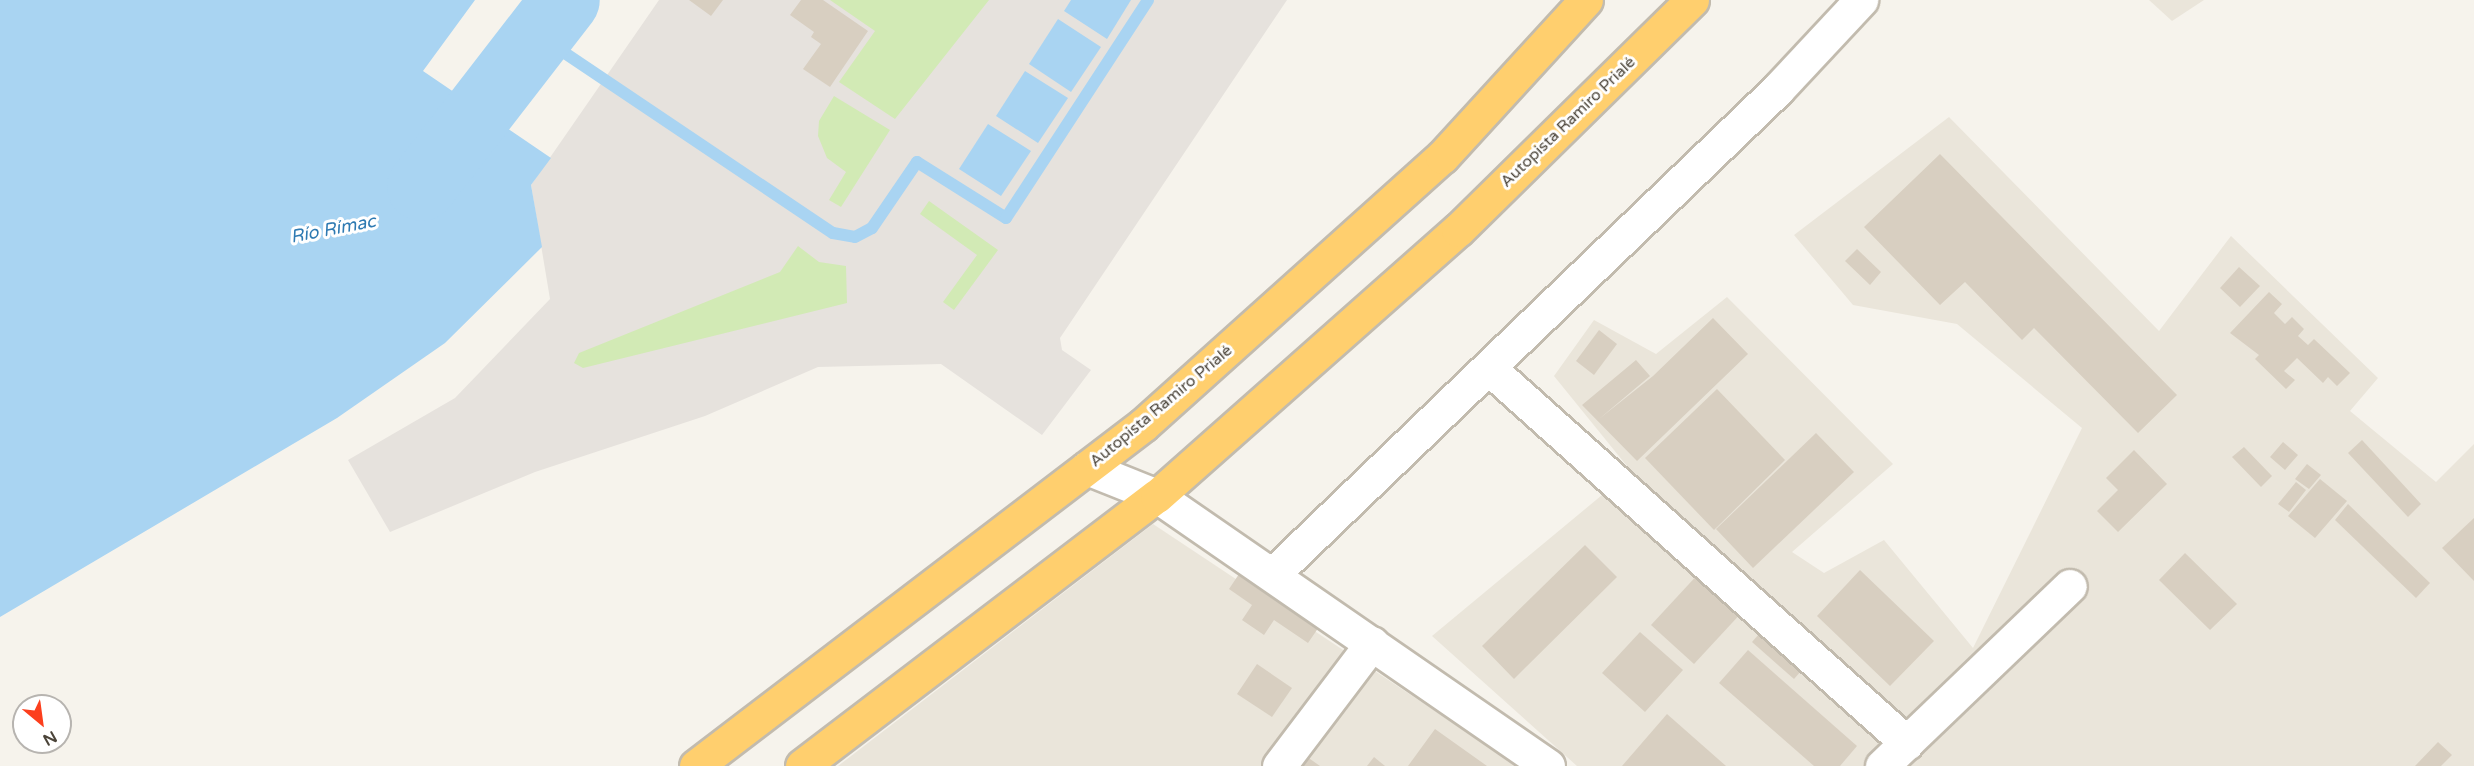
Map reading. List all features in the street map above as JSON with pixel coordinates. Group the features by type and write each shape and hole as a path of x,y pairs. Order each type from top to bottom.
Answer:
{"highway":[{"name":"Autopista Ramiro Prialé","path":"696,766 1087,468 1442,157 1586,0"},
{"name":"Autopista Ramiro Prialé","path":"802,766 1157,496 1458,230 1692,0"}],"street":[{"path":"1273,574 1490,369 1778,89 1861,0"},
{"path":"1490,369 1907,742"},
{"path":"1087,468 1157,496 1548,766"},
{"path":"1882,766 2070,586"},
{"path":"1279,766 1372,643"}],"shaded area":[{"path":"659,0 1287,0 1060,338 1062,350 1091,370 1042,435 941,364 818,367 705,416 535,472 390,532 348,460 455,398 550,299 531,185"},
{"path":"2149,0 2204,0 2172,21"},
{"path":"1949,117 2159,331 2231,236 2378,378 2350,411 2436,482 2474,444 2474,766 1577,766 1432,636 1631,471 1554,376 1594,320 1656,354 1727,297 1893,464 1792,552 1824,573 1884,540 1973,648 2082,428 1957,324 1853,305 1794,235"},
{"path":"1153,524 1518,766 838,766"}],"green space":[{"path":"830,0 989,0 895,119 839,82 875,31"},
{"path":"834,96 890,130 841,207 829,200 846,172 827,158 818,136 819,121"},
{"path":"929,201 998,250 954,310 943,302 977,255 920,214"},
{"path":"798,246 819,262 846,266 847,303 583,368 574,363 579,353 780,272"}],"water":[{"path":"0,0 475,0 423,71 551,158 531,185 542,247 445,343 337,418 0,617"},
{"path":"1071,0 1131,0 1107,39 1064,11"},
{"path":"1058,19 1101,47 1071,92 1029,64"},
{"path":"1025,71 1068,98 1038,143 996,116"},
{"path":"988,124 1031,151 1001,196 959,169"}],"building":[{"path":"689,0 723,0 711,16"},
{"path":"801,0 823,0 868,31 830,87 803,69 821,44 811,37 814,32 790,15"},
{"path":"1940,154 2177,395 2138,433 2034,328 2022,340 1965,282 1940,305 1864,227"},
{"path":"1857,249 1881,272 1870,285 1845,261"},
{"path":"2239,267 2260,286 2240,307 2220,288"},
{"path":"2269,292 2282,304 2274,313 2285,324 2292,317 2304,329 2298,336 2308,345 2314,339 2350,373 2337,386 2328,377 2323,383 2297,358 2284,371 2295,380 2286,389 2255,359 2259,355 2230,333"},
{"path":"1713,318 1748,354 1637,461 1582,405 1636,360 1650,376 1599,419 1653,376"},
{"path":"1599,330 1617,344 1594,375 1576,361"},
{"path":"1717,389 1785,460 1714,530 1645,458"},
{"path":"1816,433 1854,472 1753,568 1716,529"},
{"path":"2362,440 2421,504 2408,517 2348,453"},
{"path":"2283,442 2298,455 2285,470 2270,457"},
{"path":"2244,447 2272,476 2261,487 2232,457"},
{"path":"2134,450 2167,484 2118,532 2097,511 2118,490 2106,478"},
{"path":"2307,464 2321,475 2309,489 2295,479"},
{"path":"2320,479 2347,501 2315,538 2288,516"},
{"path":"2296,482 2306,490 2289,512 2278,504"},
{"path":"2348,504 2430,583 2416,598 2335,520"},
{"path":"2474,518 2474,581 2442,548"},
{"path":"1585,545 1617,577 1514,679 1482,646"},
{"path":"2185,553 2237,604 2210,630 2159,580"},
{"path":"1243,568 1323,621 1308,643 1274,620 1264,635 1242,620 1252,605 1229,589"},
{"path":"1860,570 1934,641 1890,686 1817,616"},
{"path":"1701,571 1744,610 1694,664 1651,625"},
{"path":"1767,625 1809,662 1794,679 1752,642"},
{"path":"1640,632 1683,670 1645,712 1602,673"},
{"path":"1748,650 1857,746 1840,766 1814,766 1719,683"},
{"path":"1257,664 1292,688 1272,717 1237,694"},
{"path":"1667,714 1726,766 1622,766"},
{"path":"1435,729 1487,766 1408,766"},
{"path":"2438,742 2452,755 2441,766 2415,766"},
{"path":"1303,754 1320,766 1294,766"},
{"path":"1374,757 1385,766 1367,766"}],"waterway":[{"name":"Río Rímac","path":"421,186 565,0"},
{"path":"538,35 833,233 855,237 872,228 917,162 1006,218 1148,0"}]}
